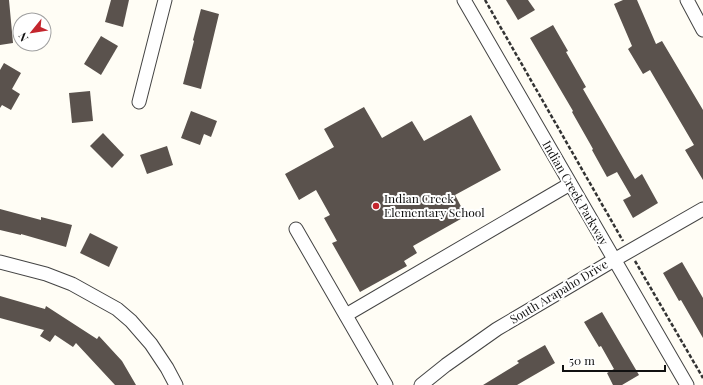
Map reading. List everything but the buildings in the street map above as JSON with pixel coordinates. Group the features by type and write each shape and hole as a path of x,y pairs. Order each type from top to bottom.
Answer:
{"street":[{"path":"140,102 164,0"},
{"name":"Indian Creek Parkway","path":"464,0 687,385"},
{"path":"687,0 703,30"},
{"path":"346,315 570,184"},
{"name":"South Arapaho Drive","path":"421,385 446,365 497,329 703,209"},
{"path":"296,229 386,385"},
{"path":"0,262 46,274 72,284 117,309 131,321 151,344 176,385"}],"path":[{"path":"485,0 703,378"}],"place":[{"name":"Indian Creek Elementary School","path":"376,206"}]}
